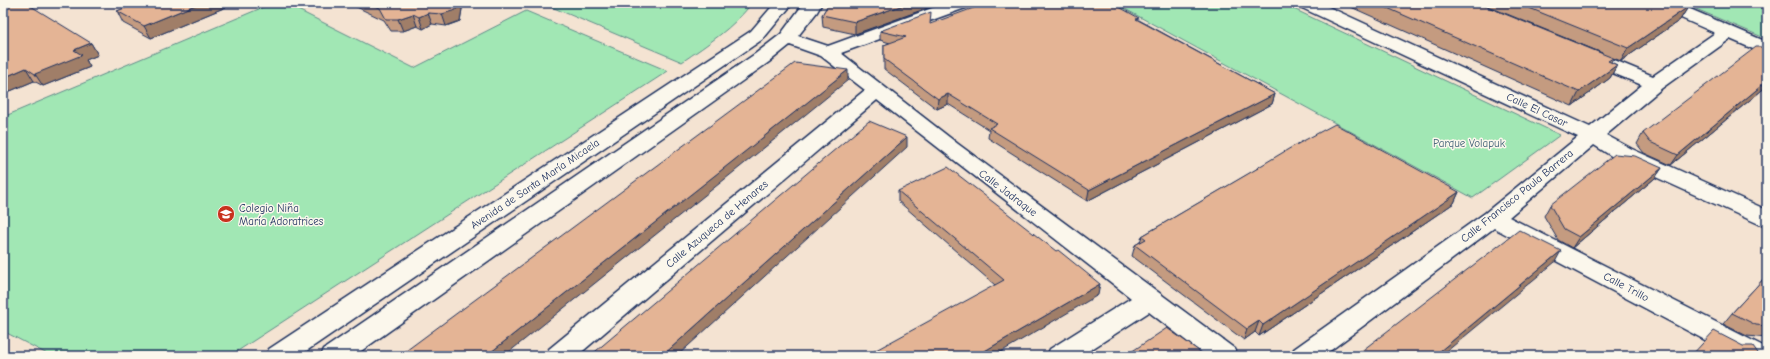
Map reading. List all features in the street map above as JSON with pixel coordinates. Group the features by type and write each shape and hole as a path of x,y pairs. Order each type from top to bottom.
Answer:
{"street":[{"name":"Avenida de Santa María Micaela","path":"279,356 757,35 784,3"},
{"path":"334,356 762,58 787,38 814,3"},
{"path":"828,52 962,3"},
{"name":"Calle El Casar","path":"1306,3 1593,136 1624,154 1767,219"},
{"path":"1662,3 1727,33 1767,49"},
{"name":"Calle Francisco Paula Barrera","path":"1304,356 1493,218 1655,84 1710,43 1727,33"},
{"name":"Calle Jadraque","path":"787,38 828,52 876,91 1225,356"},
{"path":"1569,48 1655,84"},
{"name":"Calle Azuqueca de Henares","path":"559,356 876,91"},
{"name":"Calle Trillo","path":"1493,218 1758,356"},
{"path":"1060,356 1149,299"}],"green space":[{"name":"Colegio Niña María Adoratrices","path":"273,3 284,3 414,68 526,11 668,71 230,356 51,356 3,331 3,117"},
{"path":"542,3 752,3 728,28 682,62"},
{"name":"Parque Volapuk","path":"1114,3 1281,3 1560,135 1473,198"},
{"path":"1682,3 1747,3 1767,10 1767,39"}],"building":[{"path":"3,3 26,3 91,43 74,50 82,55 35,74 26,68 3,78"},
{"path":"138,3 200,3 144,26 117,11"},
{"path":"368,3 457,3 456,10 442,14 428,13 419,17 413,14 398,19 386,19 380,8"},
{"path":"829,3 909,3 855,22 822,15"},
{"path":"987,3 1112,3 1139,18 1136,19 1275,94 1089,190 989,128 997,124 948,94 938,99 884,59 884,45 906,37 880,31 931,12 930,24"},
{"path":"1376,3 1478,3 1613,58 1608,61 1617,65 1579,92"},
{"path":"1517,3 1677,3 1688,7 1628,48"},
{"path":"1756,47 1767,47 1767,81 1678,155 1650,142 1643,133"},
{"path":"795,63 848,70 486,356 399,356"},
{"path":"869,121 907,137 662,356 590,356"},
{"path":"1335,124 1459,192 1263,325 1259,321 1247,329 1135,245 1146,239 1142,236 1292,147"},
{"path":"1615,154 1635,156 1662,168 1579,237 1564,229 1550,205"},
{"path":"948,167 1056,251 1058,250 1100,284 976,356 865,356 1004,280 898,191"},
{"path":"1519,230 1561,251 1434,356 1355,356"},
{"path":"1767,275 1767,326 1756,325 1732,313"},
{"path":"1167,328 1206,356 1125,356"},
{"path":"1714,331 1743,346 1753,346 1760,356 1691,356"}],"place":[{"name":"Colegio Niña María Adoratrices","path":"226,214"}]}
